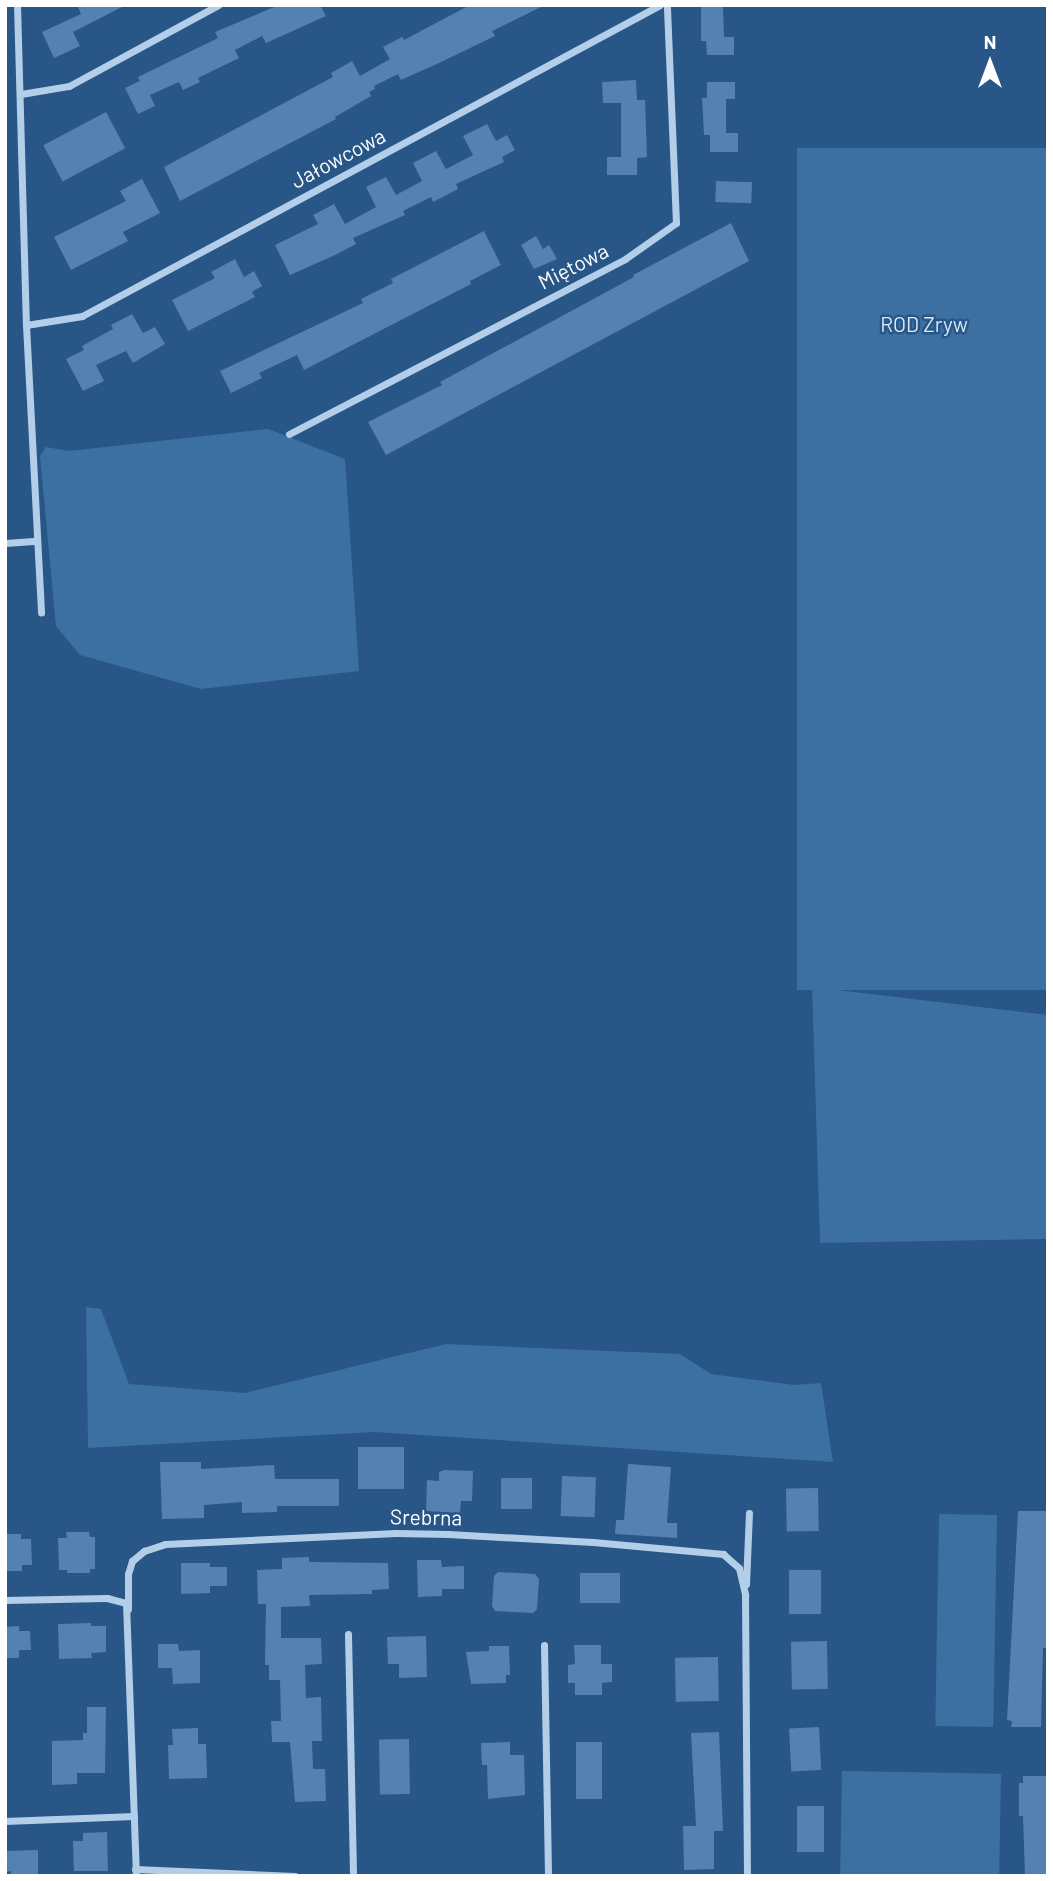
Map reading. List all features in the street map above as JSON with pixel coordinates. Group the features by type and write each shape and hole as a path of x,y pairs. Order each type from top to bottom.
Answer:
{"street":[{"path":"17,5 26,325 41,613"},
{"path":"21,94 69,86 218,5"},
{"name":"Jałowcowa","path":"26,325 82,316 660,5"},
{"name":"Miętowa","path":"289,434 625,259 676,223 667,5"},
{"path":"5,543 37,541"},
{"name":"Srebrna","path":"747,1876 745,1595 749,1513"},
{"name":"Srebrna","path":"295,1876 135,1873 128,1574 132,1561 155,1546 396,1534 707,1550 723,1554 733,1561 742,1578 745,1595"},
{"path":"5,1600 107,1598 120,1600 128,1609"},
{"path":"348,1634 353,1876"},
{"path":"544,1645 548,1876"},
{"path":"5,1821 134,1816"}],"green space":[{"name":"ROD Zryw","path":"797,148 1048,148 1048,990 797,990"},
{"path":"268,429 345,459 359,671 201,689 80,655 56,626 40,456 46,447 69,451"},
{"path":"812,987 1048,1015 1048,1239 820,1243"},
{"path":"86,1307 101,1309 129,1384 245,1393 446,1344 680,1354 711,1374 794,1385 821,1383 833,1462 375,1432 88,1448"},
{"path":"939,1514 997,1515 993,1727 935,1726"},
{"path":"842,1771 1001,1774 999,1876 840,1876"}],"building":[{"path":"77,5 126,5 73,32 80,46 54,58 42,32 81,14"},
{"path":"279,5 320,5 326,16 266,43 262,36 235,50 239,58 198,78 200,82 183,90 179,82 150,95 155,106 138,114 125,88 140,81 138,77 218,38 215,32"},
{"path":"470,5 545,5 492,31 495,36 439,63 401,80 398,74 374,86 375,89 369,92 371,96 335,117 336,119 180,201 164,167 333,77 331,73 352,61 360,76 390,59 383,47 402,37 404,40"},
{"path":"701,5 723,5 724,37 734,37 734,55 707,55 706,41 701,41"},
{"path":"636,80 637,100 645,100 647,157 637,158 637,175 607,175 607,157 621,157 621,103 603,103 602,82"},
{"path":"707,82 735,82 735,99 726,99 726,133 738,133 738,152 710,152 710,135 704,135 702,98 707,98"},
{"path":"106,112 125,148 63,182 43,145"},
{"path":"487,124 496,141 507,135 515,150 502,157 504,162 456,184 458,189 433,202 431,197 403,211 405,215 353,238 356,244 290,275 275,245 318,224 313,215 334,204 345,224 376,207 366,187 386,177 396,195 422,181 413,163 436,151 446,169 473,155 463,136"},
{"path":"142,179 160,213 123,232 128,241 71,270 54,237 126,201 120,191"},
{"path":"716,181 752,182 751,203 715,202"},
{"path":"731,223 749,261 386,455 368,422 442,385 440,382"},
{"path":"484,231 501,265 470,281 471,284 304,370 297,355 259,373 262,378 231,393 220,371 363,303 361,299 393,283 391,279"},
{"path":"536,236 543,249 549,245 557,259 534,269 521,245"},
{"path":"235,259 244,277 254,271 262,286 252,292 255,297 188,331 172,300 215,278 211,272"},
{"path":"132,314 143,333 155,327 165,344 133,363 126,351 96,365 104,381 83,391 66,359 84,350 82,346 113,329 111,325"},
{"path":"358,1447 404,1447 404,1489 358,1489"},
{"path":"160,1462 201,1462 201,1469 274,1465 275,1479 339,1479 339,1506 277,1506 277,1512 242,1513 242,1502 204,1505 204,1518 162,1519"},
{"path":"628,1464 671,1467 667,1523 677,1523 677,1538 615,1534 616,1520 624,1520"},
{"path":"473,1471 472,1501 461,1501 460,1513 426,1511 427,1480 439,1481 439,1472"},
{"path":"562,1476 596,1477 595,1517 561,1516"},
{"path":"501,1478 532,1478 532,1509 501,1509"},
{"path":"818,1488 819,1531 787,1532 786,1489"},
{"path":"1018,1511 1048,1511 1047,1648 1043,1648 1041,1727 1011,1727 1012,1721 1007,1720"},
{"path":"66,1532 89,1532 90,1537 95,1537 95,1569 90,1569 90,1573 67,1573 67,1570 59,1570 58,1538 67,1538"},
{"path":"5,1534 21,1534 21,1539 31,1539 32,1565 22,1565 22,1571 5,1571"},
{"path":"309,1557 309,1562 388,1563 389,1589 372,1590 372,1594 309,1595 310,1606 281,1607 281,1638 321,1638 322,1664 305,1665 306,1698 321,1697 322,1741 312,1741 313,1769 325,1769 326,1801 295,1802 290,1742 272,1742 271,1721 281,1721 280,1680 269,1680 269,1665 265,1665 266,1604 258,1604 257,1570 282,1569 282,1558"},
{"path":"417,1560 441,1560 442,1567 464,1566 464,1589 442,1589 442,1596 418,1597"},
{"path":"181,1563 210,1563 210,1567 227,1567 227,1586 210,1586 210,1593 181,1594"},
{"path":"789,1570 821,1570 821,1614 789,1614"},
{"path":"498,1572 535,1574 539,1579 537,1609 533,1613 495,1611 492,1606 494,1576"},
{"path":"580,1573 620,1573 620,1603 580,1603"},
{"path":"91,1623 91,1626 106,1626 106,1652 91,1653 92,1658 59,1659 58,1624"},
{"path":"19,1626 19,1631 30,1631 31,1650 19,1650 19,1658 5,1658 5,1627"},
{"path":"426,1636 427,1677 399,1678 399,1664 388,1664 387,1637"},
{"path":"827,1641 828,1689 792,1690 791,1642"},
{"path":"158,1644 178,1644 179,1651 200,1650 200,1683 173,1684 172,1668 158,1668"},
{"path":"574,1645 601,1645 601,1664 612,1664 612,1682 602,1683 602,1695 575,1695 575,1683 568,1683 568,1665 575,1664"},
{"path":"489,1646 509,1646 510,1675 506,1675 506,1683 471,1684 466,1652 489,1651"},
{"path":"718,1657 719,1701 676,1702 675,1658"},
{"path":"87,1707 106,1707 105,1773 77,1773 77,1784 52,1785 52,1741 83,1740 83,1733 87,1733"},
{"path":"819,1727 821,1770 791,1772 789,1729"},
{"path":"198,1728 198,1744 206,1744 207,1778 169,1779 168,1745 173,1745 172,1729"},
{"path":"719,1732 723,1831 714,1831 714,1869 684,1870 683,1826 696,1826 691,1733"},
{"path":"409,1739 410,1794 380,1795 379,1740"},
{"path":"510,1742 510,1755 524,1755 525,1795 488,1799 487,1765 482,1765 481,1743"},
{"path":"576,1742 602,1742 602,1799 576,1799"},
{"path":"1023,1776 1048,1776 1048,1876 1025,1876 1023,1816 1019,1816 1019,1783 1023,1783"},
{"path":"797,1806 824,1806 824,1852 797,1852"},
{"path":"107,1832 108,1871 74,1871 73,1841 83,1841 83,1833"},
{"path":"38,1850 38,1876 11,1876 11,1871 5,1872 5,1851"}]}
